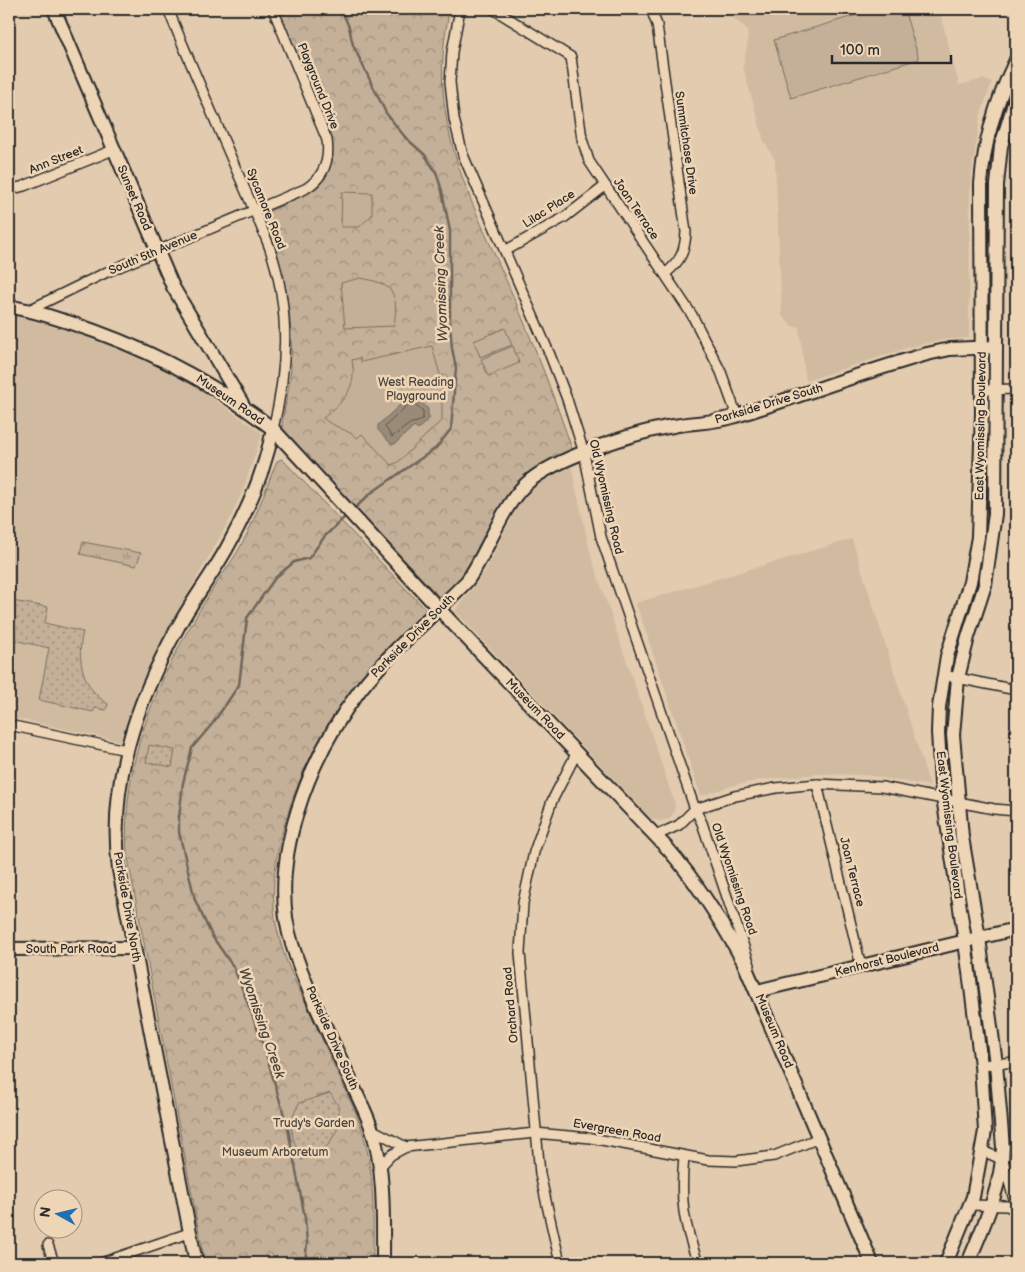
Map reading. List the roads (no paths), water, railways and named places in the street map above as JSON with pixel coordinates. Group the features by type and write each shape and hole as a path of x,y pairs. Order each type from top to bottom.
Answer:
{"street":[{"name":"Sunset Road","path":"54,9 157,251 190,319 243,406"},
{"name":"Sycamore Road","path":"168,9 254,210 275,267 286,347 273,429"},
{"name":"Playground Drive","path":"273,9 325,134 328,149 325,168 320,176 313,185 298,192"},
{"name":"Old Wyomissing Road","path":"460,9 450,66 454,120 469,172 550,354 584,453 601,537 695,809 705,832 757,991"},
{"name":"Joan Terrace","path":"493,9 571,57 584,145 593,168 665,274 709,347 737,416"},
{"name":"Summitchase Drive","path":"651,9 657,25 686,232 685,250 678,262 665,274"},
{"name":"East Wyomissing Boulevard","path":"946,1263 970,1204 983,1151 984,1109 965,941 944,798 938,732 943,675 950,642 970,582 978,537 982,390 981,184 986,144 1000,96 1016,60"},
{"name":"East Wyomissing Boulevard","path":"968,1263 990,1206 1003,1160 996,1064 979,938 966,866 953,736 958,678 985,585 993,538 996,390 996,196 1001,146 1016,97"},
{"path":"986,144 1001,146"},
{"name":"Ann Street","path":"9,190 24,186 113,150"},
{"name":"Lilac Place","path":"505,251 565,217 605,186"},
{"name":"South 5th Avenue","path":"29,310 157,251 298,192"},
{"path":"9,307 29,310"},
{"name":"Museum Road","path":"29,310 133,345 185,371 243,406 273,429 439,609 577,752 687,870 720,919 757,991 872,1263"},
{"name":"Parkside Drive South","path":"384,1263 382,1198 373,1130 292,944 282,897 289,839 310,779 342,716 377,670 439,609 478,565 511,503 525,484 541,472 561,461 663,428 737,416 927,354 950,349 996,347"},
{"path":"982,390 1016,389"},
{"name":"Parkside Drive North","path":"196,1263 119,870 116,838 117,798 126,750 152,678 178,627 228,546 256,488 273,429"},
{"path":"943,675 1016,690"},
{"path":"9,725 126,750"},
{"name":"Orchard Road","path":"560,1263 545,1204 535,1133 520,953 523,903 538,839 552,802 577,752"},
{"name":"Joan Terrace","path":"817,784 862,966"},
{"path":"655,836 679,825 695,809 750,792 817,784 882,788 944,798 994,809 1016,811"},
{"name":"Kenhorst Boulevard","path":"757,991 1016,929"},
{"name":"South Park Road","path":"9,948 134,948"},
{"path":"980,1065 1016,1062"},
{"path":"373,1130 406,1147"},
{"name":"Evergreen Road","path":"378,1168 391,1156 406,1147 535,1133 591,1138 720,1161 760,1159 788,1152 819,1138"},
{"path":"983,1151 1003,1160 1016,1209"},
{"path":"684,1156 682,1183 683,1215 698,1263"},
{"path":"970,1204 1007,1206 1016,1209"},
{"path":"101,1263 111,1262 190,1233"},
{"path":"48,1245 54,1263"}],"water":[{"path":"411,395 415,395 428,409 430,418 418,429 414,426 395,444 391,444 378,430 378,425"}],"waterway":[{"name":"Wyomissing Creek","path":"341,9 349,27 353,45 386,113 405,137 425,155 436,172 450,231 450,325 456,368 451,429 436,448 371,493 353,510"},
{"name":"Wyomissing Creek","path":"305,1263 307,1243 305,1218 288,1129 264,1047 234,968 212,936 195,900 179,832 179,818 183,783 192,748 213,723 239,685 247,618 275,578 294,562 309,558 325,536 347,515"},
{"name":"Wyomissing Creek","path":"298,1263 305,1258"}],"park label":[{"name":"West Reading Playground","path":"416,389"},
{"name":"Trudy's Garden","path":"314,1123"},
{"name":"Museum Arboretum","path":"275,1152"}]}
